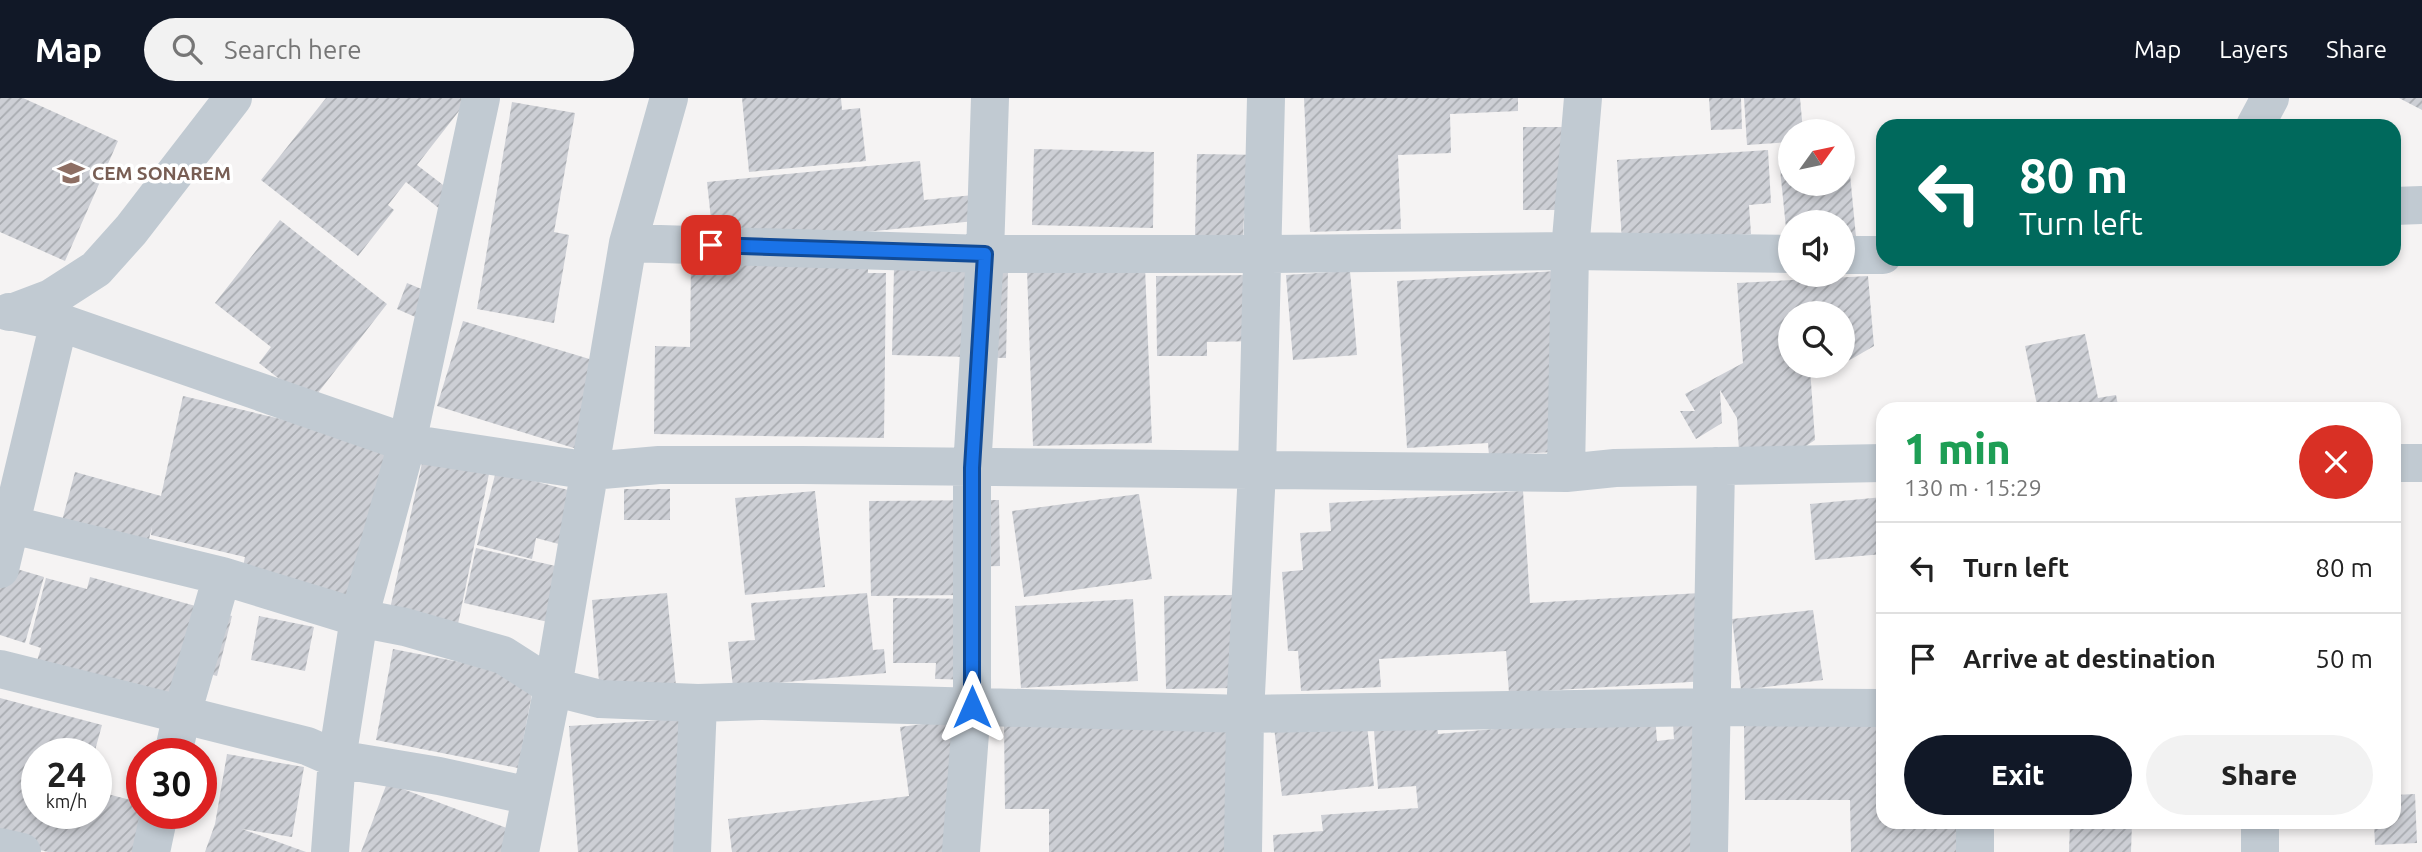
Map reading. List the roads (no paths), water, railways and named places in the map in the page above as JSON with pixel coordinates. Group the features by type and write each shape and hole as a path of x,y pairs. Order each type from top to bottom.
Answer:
{"street":[{"path":"7,312 51,298 96,268 131,230 233,98"},
{"path":"330,852 337,758 359,618 407,443 481,98"},
{"path":"520,852 553,687 628,243 669,98"},
{"path":"961,852 972,707 972,468 985,254 990,98"},
{"path":"1243,852 1245,714 1257,470 1266,98"},
{"path":"1566,473 1570,251 1583,98"},
{"path":"2259,119 2270,98"},
{"path":"2401,206 2422,205"},
{"path":"628,243 985,254 1570,251 1778,254"},
{"path":"1855,255 1876,256"},
{"path":"7,312 59,321 407,443 591,471 659,465 1566,473 1615,467 1876,463"},
{"path":"0,569 5,523 59,321"},
{"path":"2401,463 2422,463"},
{"path":"1709,852 1716,466"},
{"path":"5,523 222,576 359,618 405,627 503,655 553,687 600,699 1245,714 1713,707 1876,708"},
{"path":"177,738 222,576"},
{"path":"0,669 307,746 337,758 530,796"},
{"path":"692,852 698,703"},
{"path":"151,852 156,829"},
{"path":"1975,829 1975,852"},
{"path":"2260,829 2260,852"},
{"path":"0,847 22,852"}],"place":[{"name":"CEM SONAREM","path":"71,173"}]}
